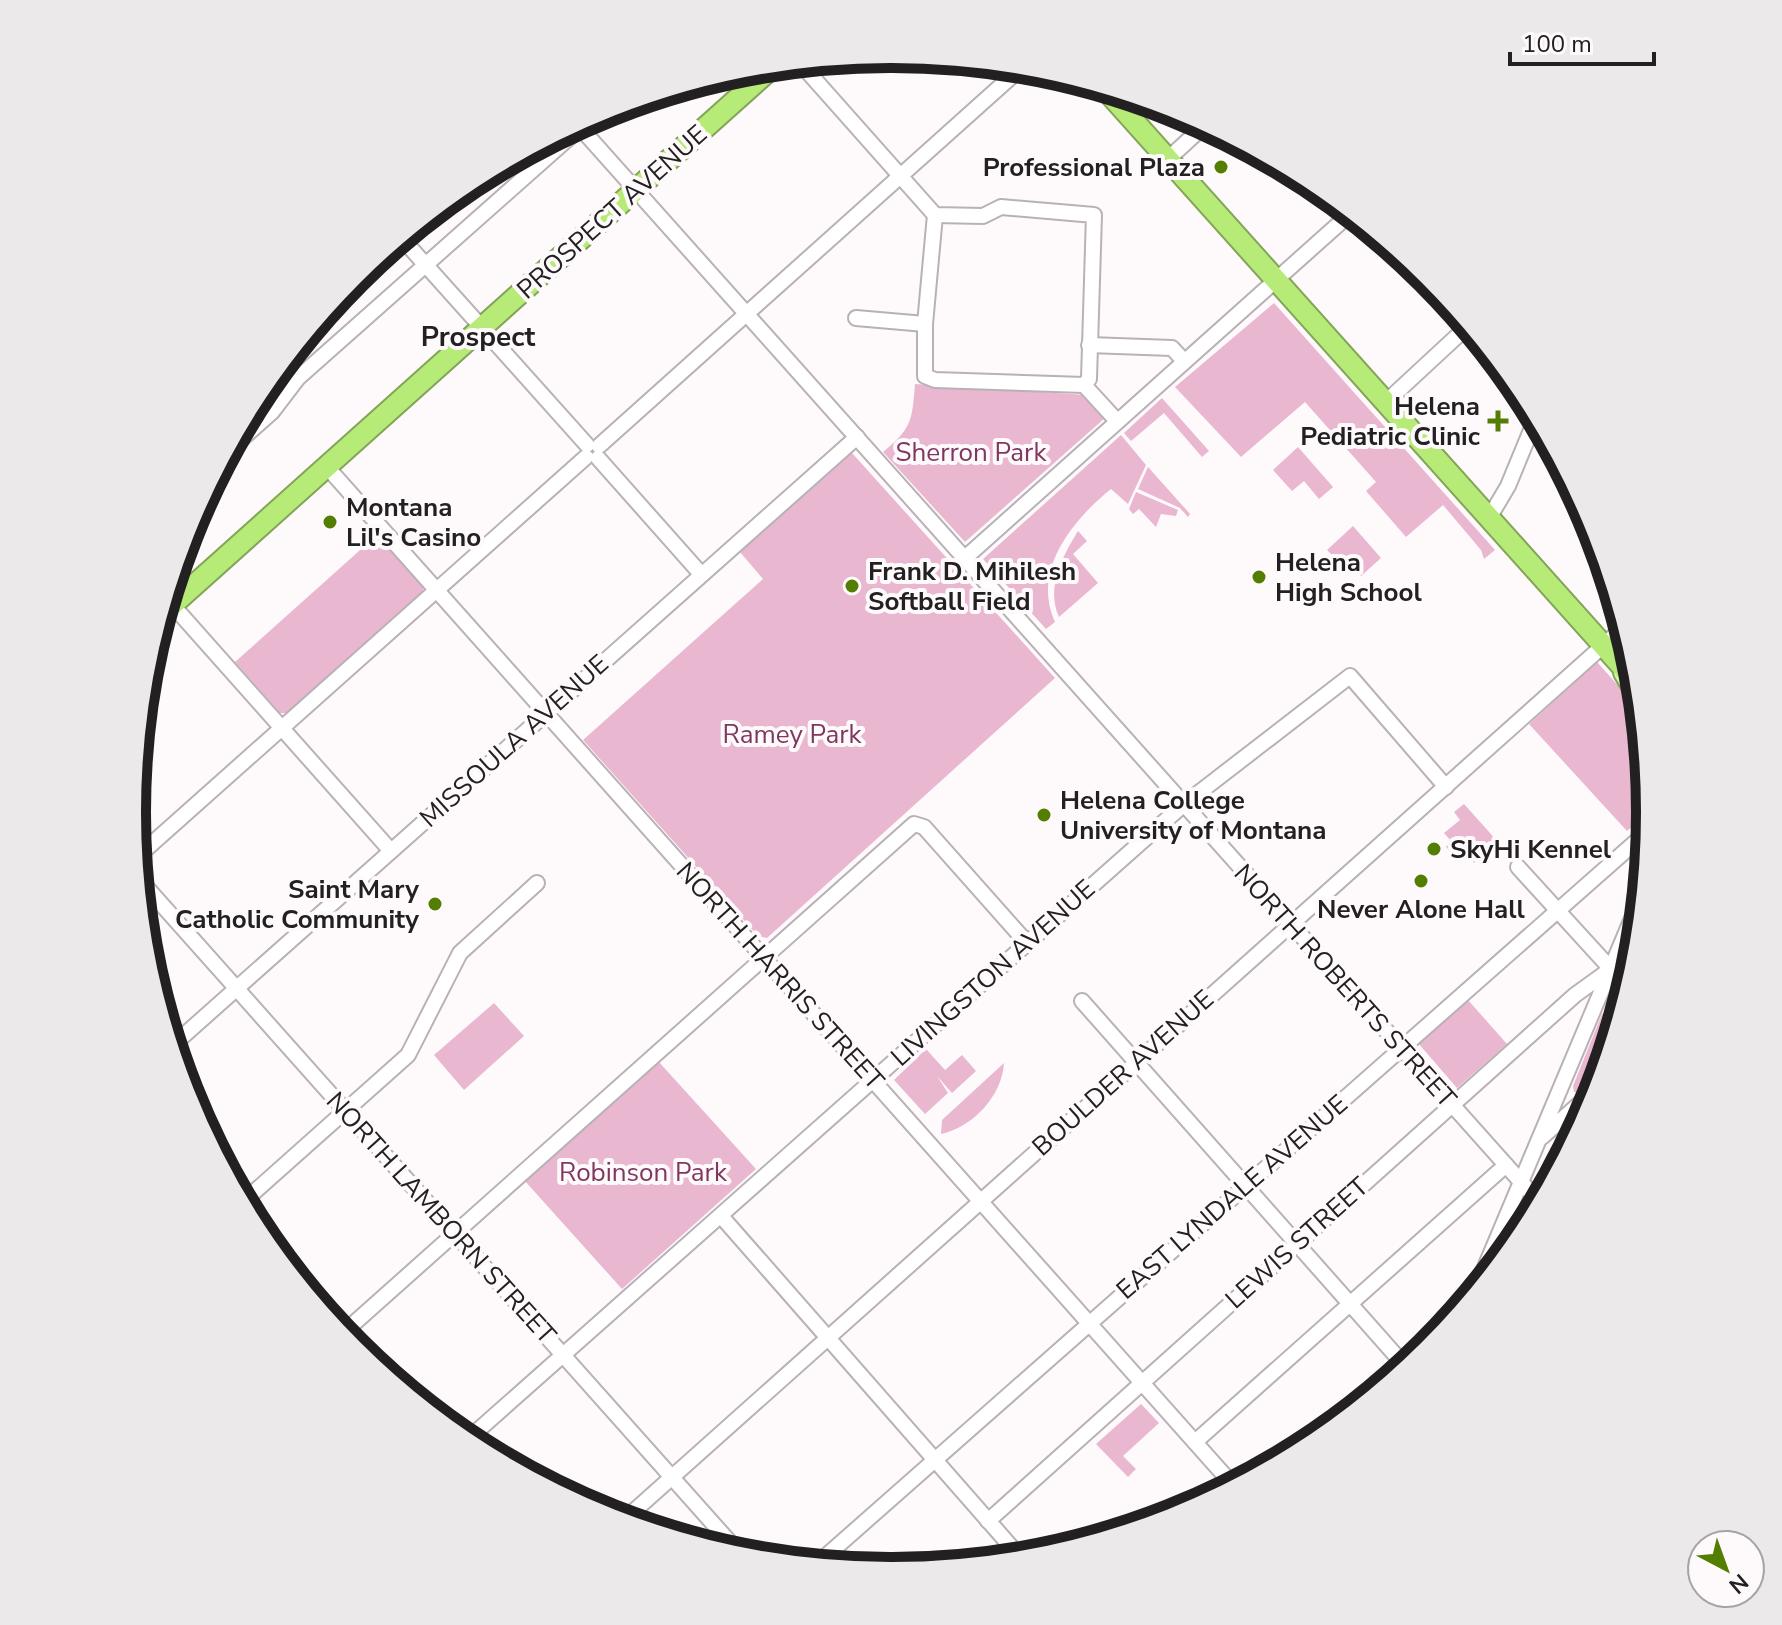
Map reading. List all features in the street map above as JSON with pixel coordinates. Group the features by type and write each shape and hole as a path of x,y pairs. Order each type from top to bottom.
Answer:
{"highway":[{"name":"PROSPECT AVENUE","path":"179,595 758,80"},
{"path":"1119,104 1619,664"}],"main road":[{"path":"1619,664 1623,677"}],"street":[{"path":"809,73 935,215 925,324 923,371 928,379 1084,385 1117,421"},
{"path":"147,848 1010,78"},
{"name":"NORTH ROBERTS STREET","path":"586,134 1531,1193"},
{"path":"1168,159 1195,134"},
{"path":"253,429 272,412 298,378 553,150"},
{"path":"935,215 983,216 1001,207 1091,212 1095,218 1089,379 1084,385"},
{"path":"965,558 1342,221"},
{"path":"408,246 701,574"},
{"path":"856,318 925,324"},
{"path":"1386,402 1460,333"},
{"path":"1089,345 1172,348 1184,361"},
{"path":"1489,518 1508,486 1531,431"},
{"name":"MISSOULA AVENUE","path":"182,1037 857,437"},
{"name":"NORTH HARRIS STREET","path":"327,467 1227,1476"},
{"path":"174,613 281,727 391,851"},
{"name":"BOULDER AVENUE","path":"635,1511 1614,636"},
{"name":"LIVINGSTON AVENUE","path":"477,1432 1183,805 1350,676 1446,787"},
{"path":"352,1325 763,957 918,823 1027,943"},
{"name":"EAST LYNDALE AVENUE","path":"829,1554 1635,843"},
{"path":"1518,867 1611,969"},
{"path":"252,1194 408,1055 460,953 537,883"},
{"name":"NORTH LAMBORN STREET","path":"151,893 726,1538"},
{"path":"1490,1254 1625,936"},
{"name":"LEWIS STREET","path":"988,1521 1575,995 1611,969"},
{"path":"1082,1001 1397,1357"},
{"path":"1538,1140 1574,1109"},
{"path":"1195,1442 1506,1165"},
{"path":"721,1216 1011,1547"}],"green space":[{"path":"1274,303 1495,550 1484,559 1481,550 1443,505 1406,537 1366,491 1376,482 1305,402 1241,457 1175,387"},
{"name":"Sherron Park","path":"915,384 1087,395 1105,418 965,542 883,452 909,423"},
{"path":"1162,398 1209,451 1202,457 1164,413 1131,441 1124,433"},
{"path":"1121,435 1146,465 1128,504 1111,489 1070,531 1052,565 1048,584 1049,603 1055,622 1046,629 983,559"},
{"path":"1298,447 1333,487 1319,499 1304,481 1292,491 1273,470"},
{"name":"Ramey Park","path":"852,453 1055,678 767,938 758,936 583,740 763,579 740,552"},
{"path":"1148,467 1190,514 1188,517 1180,508 1138,489"},
{"path":"1136,492 1178,510 1176,516 1161,514 1156,527 1139,509 1133,514 1129,509"},
{"path":"1353,526 1381,558 1361,576 1345,558 1339,562 1327,550"},
{"path":"1078,531 1087,541 1073,554 1098,583 1059,617 1055,606 1055,583 1066,551"},
{"path":"378,534 423,586 423,592 287,713 280,713 235,662"},
{"path":"1597,662 1625,694 1634,764 1636,824 1627,831 1529,724"},
{"path":"1464,804 1498,842 1474,863 1465,853 1458,858 1446,847 1451,841 1444,833 1460,820 1454,812"},
{"path":"1468,1000 1507,1044 1457,1088 1418,1043"},
{"path":"494,1003 524,1036 464,1090 434,1055"},
{"path":"1608,1010 1581,1091 1574,1092 1573,1086 1602,1014"},
{"path":"926,1049 945,1070 962,1055 976,1071 952,1093 937,1076 948,1093 925,1114 894,1080"},
{"name":"Robinson Park","path":"658,1061 756,1169 622,1289 524,1180"},
{"path":"1004,1063 998,1087 984,1108 964,1125 941,1134 942,1120"},
{"path":"1141,1404 1159,1423 1123,1456 1136,1469 1128,1477 1096,1444"}],"place":[{"name":"Professional Plaza","path":"1221,167"},
{"name":"Helena Pediatric Clinic","path":"1498,421"},
{"name":"Montana Lil's Casino","path":"330,522"},
{"name":"Helena High School","path":"1259,577"},
{"name":"Frank D. Mihilesh Softball Field","path":"852,586"},
{"name":"Helena College University of Montana","path":"1044,815"},
{"name":"SkyHi Kennel","path":"1434,849"},
{"name":"Never Alone Hall","path":"1421,881"},
{"name":"Saint Mary Catholic Community","path":"435,904"}],"district":[{"name":"Prospect","path":"478,337"}]}
